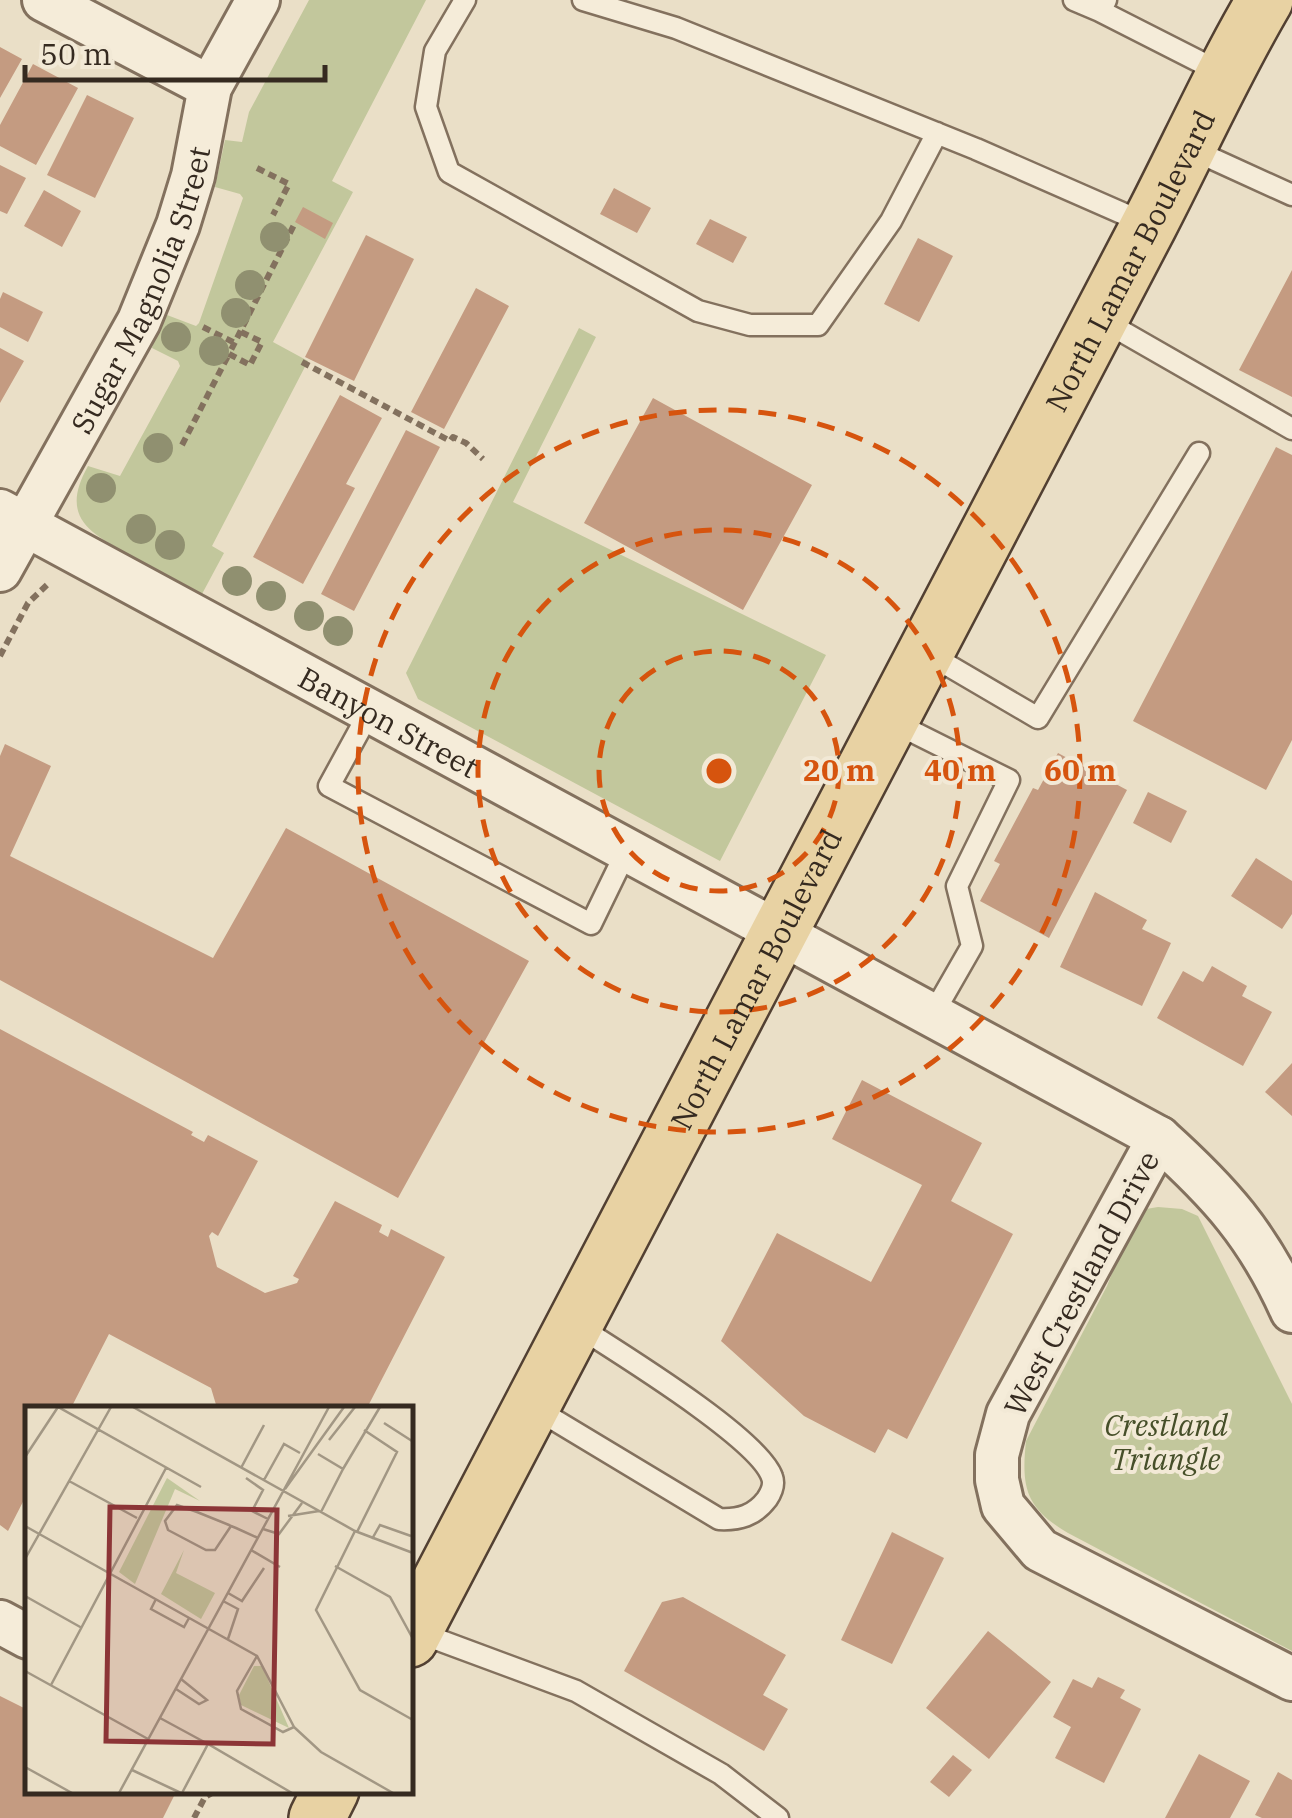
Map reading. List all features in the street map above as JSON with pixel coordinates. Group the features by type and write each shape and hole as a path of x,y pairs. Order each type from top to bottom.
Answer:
{"main road":[{"name":"North Lamar Boulevard","path":"412,1635 1189,148 1222,73 1264,0"}],"street":[{"path":"44,0 210,88"},
{"name":"Sugar Magnolia Street","path":"0,570 12,517 138,321 164,264 193,176 210,88 258,0"},
{"name":"Banyon Street","path":"12,517 780,931"},
{"name":"West Crestland Drive","path":"780,931 1159,1138 1214,1188 1248,1230 1292,1311"},
{"name":"West Crestland Drive","path":"1159,1138 1008,1414 997,1454 1003,1506 1040,1550 1292,1680"},
{"path":"0,1622 25,1635"}],"lane":[{"path":"465,0 435,52 426,107 450,172 698,311 750,325 818,326 891,221 937,133"},
{"path":"583,0 676,28 937,133 1149,225"},
{"path":"1074,0 1103,6 1222,73"},
{"path":"1189,148 1292,195"},
{"path":"1100,318 1292,429"},
{"path":"926,652 1038,718 1198,453"},
{"path":"370,711 330,786 591,924 627,850"},
{"path":"890,720 1009,780 958,886 972,946 933,1014"},
{"path":"532,1407 719,1520 748,1516 765,1501 774,1486 772,1476 747,1444 575,1324"},
{"path":"412,1635 576,1690 722,1774 778,1818"}],"path":[{"path":"257,168 290,184 273,215"},
{"path":"182,444 294,225"},
{"path":"203,327 235,343"},
{"path":"229,354 250,365 262,342 241,332"},
{"path":"302,362 450,441 453,436 483,459"},
{"path":"0,656 28,603 50,582"},
{"path":"194,1818 205,1797 212,1793"}],"green space":[{"path":"309,0 426,0 332,181 353,192 273,342 308,361 212,546 224,553 202,594 92,531 83,522 77,499 88,466 120,476 180,366 178,361 152,348 153,343 167,315 196,326 199,323 243,198 215,187 225,140 242,142 249,112"},
{"path":"579,328 596,337 513,502 826,655 720,861 418,699 406,673"},
{"name":"Crestland Triangle","path":"1146,1209 1182,1209 1198,1216 1292,1404 1292,1651 1068,1533 1043,1515 1029,1495 1026,1441 1107,1286 1133,1220"}],"building":[{"path":"0,47 22,59 0,98"},
{"path":"33,64 78,88 36,165 0,146 0,125"},
{"path":"87,95 134,118 95,198 47,175"},
{"path":"0,165 26,178 7,214 0,211"},
{"path":"614,188 651,208 637,233 600,214"},
{"path":"44,190 81,211 62,247 24,226"},
{"path":"303,207 333,223 325,239 295,222"},
{"path":"710,219 747,237 733,263 696,244"},
{"path":"366,235 414,259 354,381 305,357"},
{"path":"918,238 953,256 919,322 884,304"},
{"path":"1292,270 1292,397 1239,370"},
{"path":"476,288 509,306 444,429 411,412"},
{"path":"3,292 43,312 28,342 0,327"},
{"path":"0,348 24,361 0,403"},
{"path":"340,395 382,418 346,484 355,488 303,584 253,557"},
{"path":"653,398 812,485 743,610 584,523"},
{"path":"406,430 440,447 354,611 321,594"},
{"path":"1276,447 1292,455 1292,740 1266,790 1133,721"},
{"path":"5,744 51,766 10,856 213,958 286,828 529,961 398,1198 0,980 0,756"},
{"path":"1058,753 1127,790 1049,938 980,901 1000,864 994,861 1033,788 1038,790"},
{"path":"1148,792 1187,811 1171,843 1133,823"},
{"path":"1256,858 1292,881 1292,914 1282,929 1231,896"},
{"path":"1095,892 1147,920 1142,929 1171,943 1142,1006 1060,967"},
{"path":"1212,966 1247,986 1242,996 1272,1012 1243,1066 1157,1018 1183,971 1203,982"},
{"path":"0,1029 193,1132 191,1135 204,1142 208,1135 258,1161 218,1236 212,1232 209,1236 217,1267 265,1293 297,1283 299,1279 293,1276 335,1201 382,1225 379,1232 388,1237 391,1229 445,1257 368,1406 216,1406 211,1388 109,1334 72,1406 25,1406 25,1498 8,1531 0,1525"},
{"path":"1292,1063 1292,1116 1265,1092"},
{"path":"862,1080 982,1143 951,1201 1013,1234 907,1439 888,1429 875,1453 804,1416 721,1341 777,1233 871,1282 922,1185 832,1139"},
{"path":"892,1532 944,1558 892,1664 841,1640"},
{"path":"683,1597 786,1655 763,1695 788,1709 764,1751 624,1671 662,1602"},
{"path":"988,1631 1051,1682 989,1759 926,1708"},
{"path":"1098,1677 1125,1690 1120,1698 1141,1709 1104,1783 1055,1758 1071,1727 1053,1717 1073,1679 1092,1688"},
{"path":"0,1696 25,1708 25,1793 176,1793 163,1818 0,1818"},
{"path":"1199,1754 1250,1781 1230,1818 1165,1818"},
{"path":"953,1755 972,1770 949,1797 930,1782"},
{"path":"1278,1772 1292,1780 1292,1818 1255,1815"}]}
